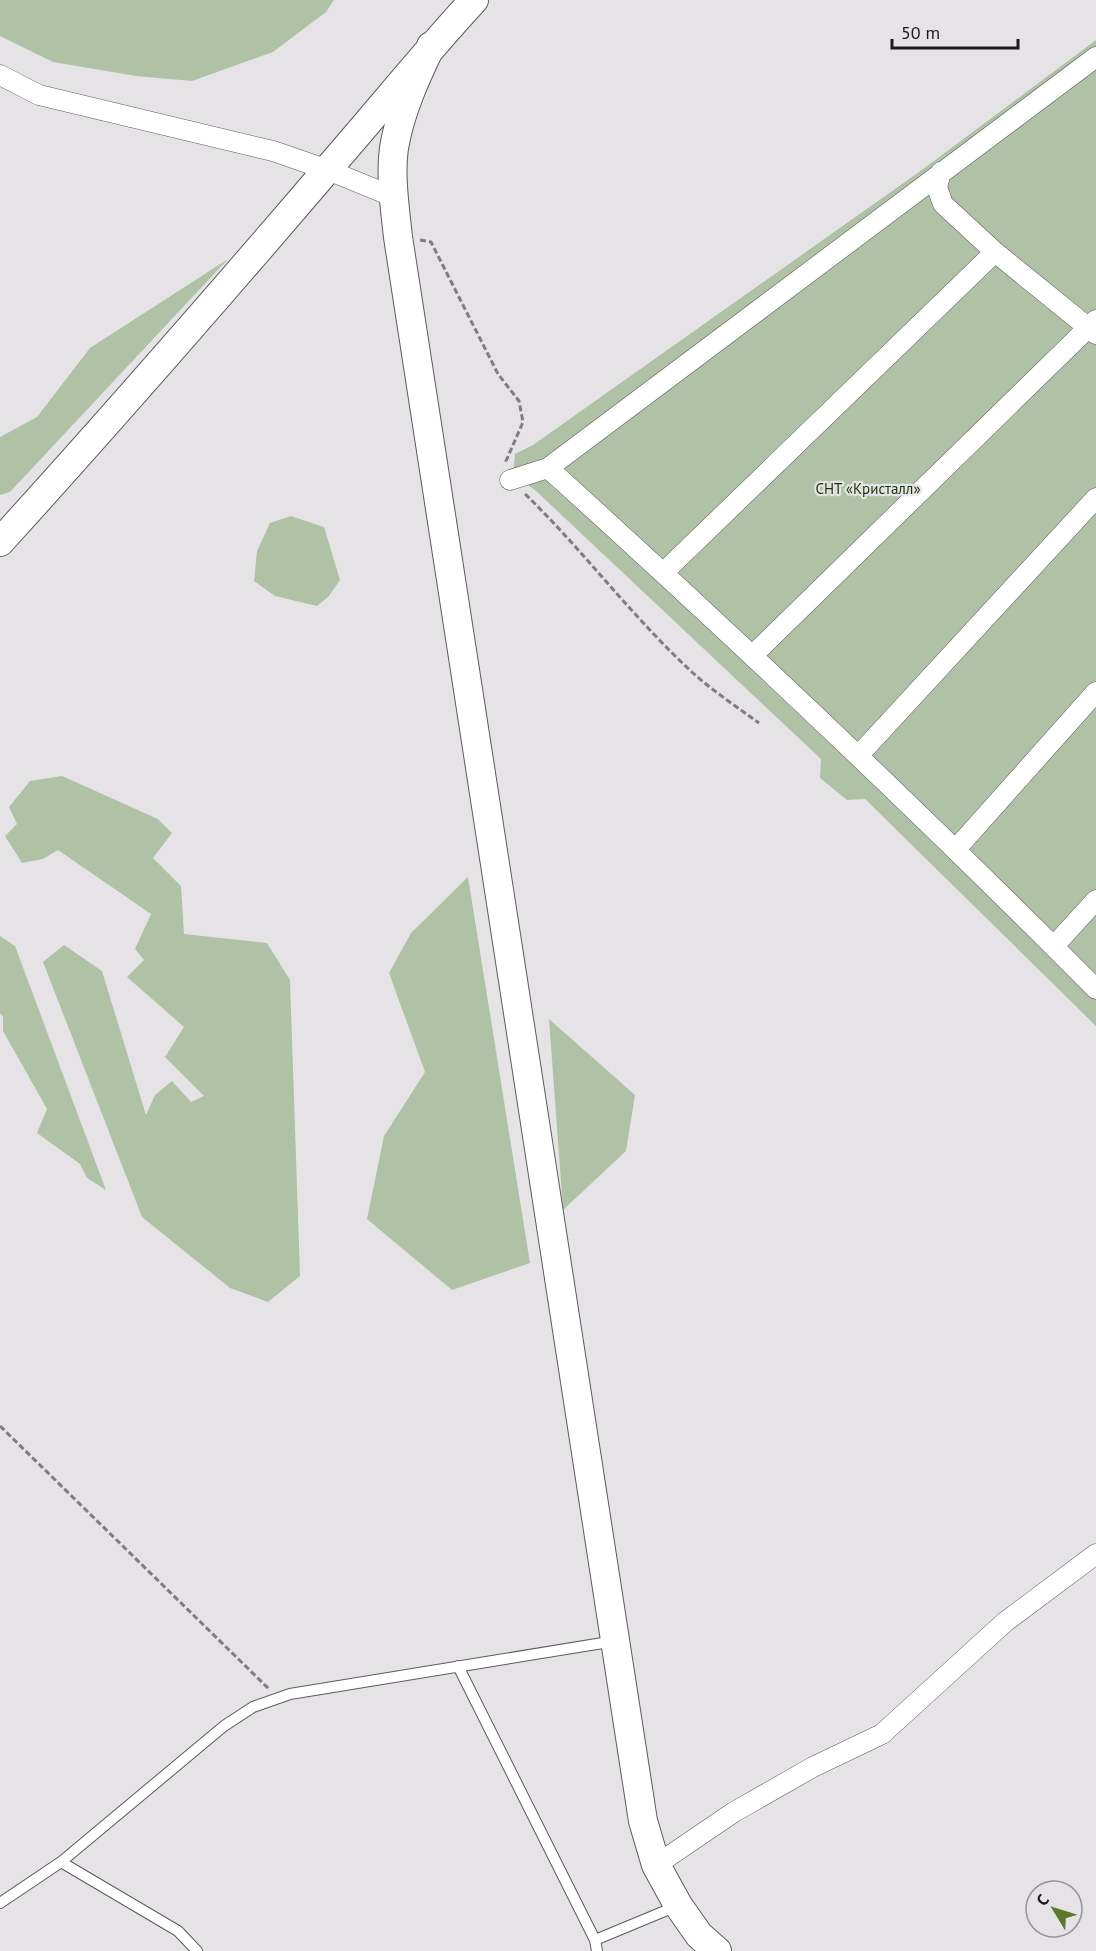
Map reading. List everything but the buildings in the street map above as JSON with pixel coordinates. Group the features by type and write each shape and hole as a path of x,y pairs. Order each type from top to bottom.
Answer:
{"main road":[{"path":"0,542 89,444 328,170 431,46 474,0"},
{"path":"431,46 410,90 394,149 394,198 407,296 644,1821 656,1865 678,1905 699,1935 717,1951"}],"street":[{"path":"510,480 548,468 1096,57"},
{"path":"0,75 39,95 273,151 328,170 394,198"},
{"path":"753,655 1093,327 995,252 943,204 937,187 941,172"},
{"path":"663,573 995,252"},
{"path":"548,468 753,655 956,849 1096,988"},
{"path":"858,756 1096,498"},
{"path":"956,849 1096,692"},
{"path":"1054,946 1096,900"},
{"path":"656,1865 734,1812 813,1767 882,1734 1005,1623 1096,1554"}],"lane":[{"path":"0,1903 61,1862 224,1726 253,1707 290,1694 615,1641"},
{"path":"458,1666 596,1946 678,1905"},
{"path":"61,1862 178,1931 197,1951"}],"path":[{"path":"0,1426 278,1698"}],"green space":[{"path":"0,0 334,0 326,12 273,52 192,81 136,76 53,62 0,36"},
{"name":"СНТ «Кристалл»","path":"1096,40 1096,1026 865,799 847,800 820,778 821,759 535,490 513,475 515,454 533,445 919,172"},
{"path":"228,259 10,492 0,495 0,437 37,417 90,348"},
{"path":"291,516 324,527 340,580 329,596 317,606 275,596 254,581 257,551 270,523"},
{"path":"62,776 158,819 172,833 153,858 181,886 184,934 267,943 290,980 300,1276 268,1302 230,1288 142,1217 43,962 64,945 102,971 146,1115 155,1095 172,1081 191,1102 204,1096 165,1057 184,1027 127,977 144,960 135,949 151,914 58,850 43,859 22,863 5,836 17,824 9,807 30,781"},
{"path":"468,877 530,1263 452,1290 367,1219 384,1136 425,1072 389,973 411,933"},
{"path":"0,936 15,946 106,1190 87,1178 80,1164 37,1133 47,1109 3,1031 3,1017 0,1013"},
{"path":"549,1019 635,1095 626,1151 563,1210"}]}
